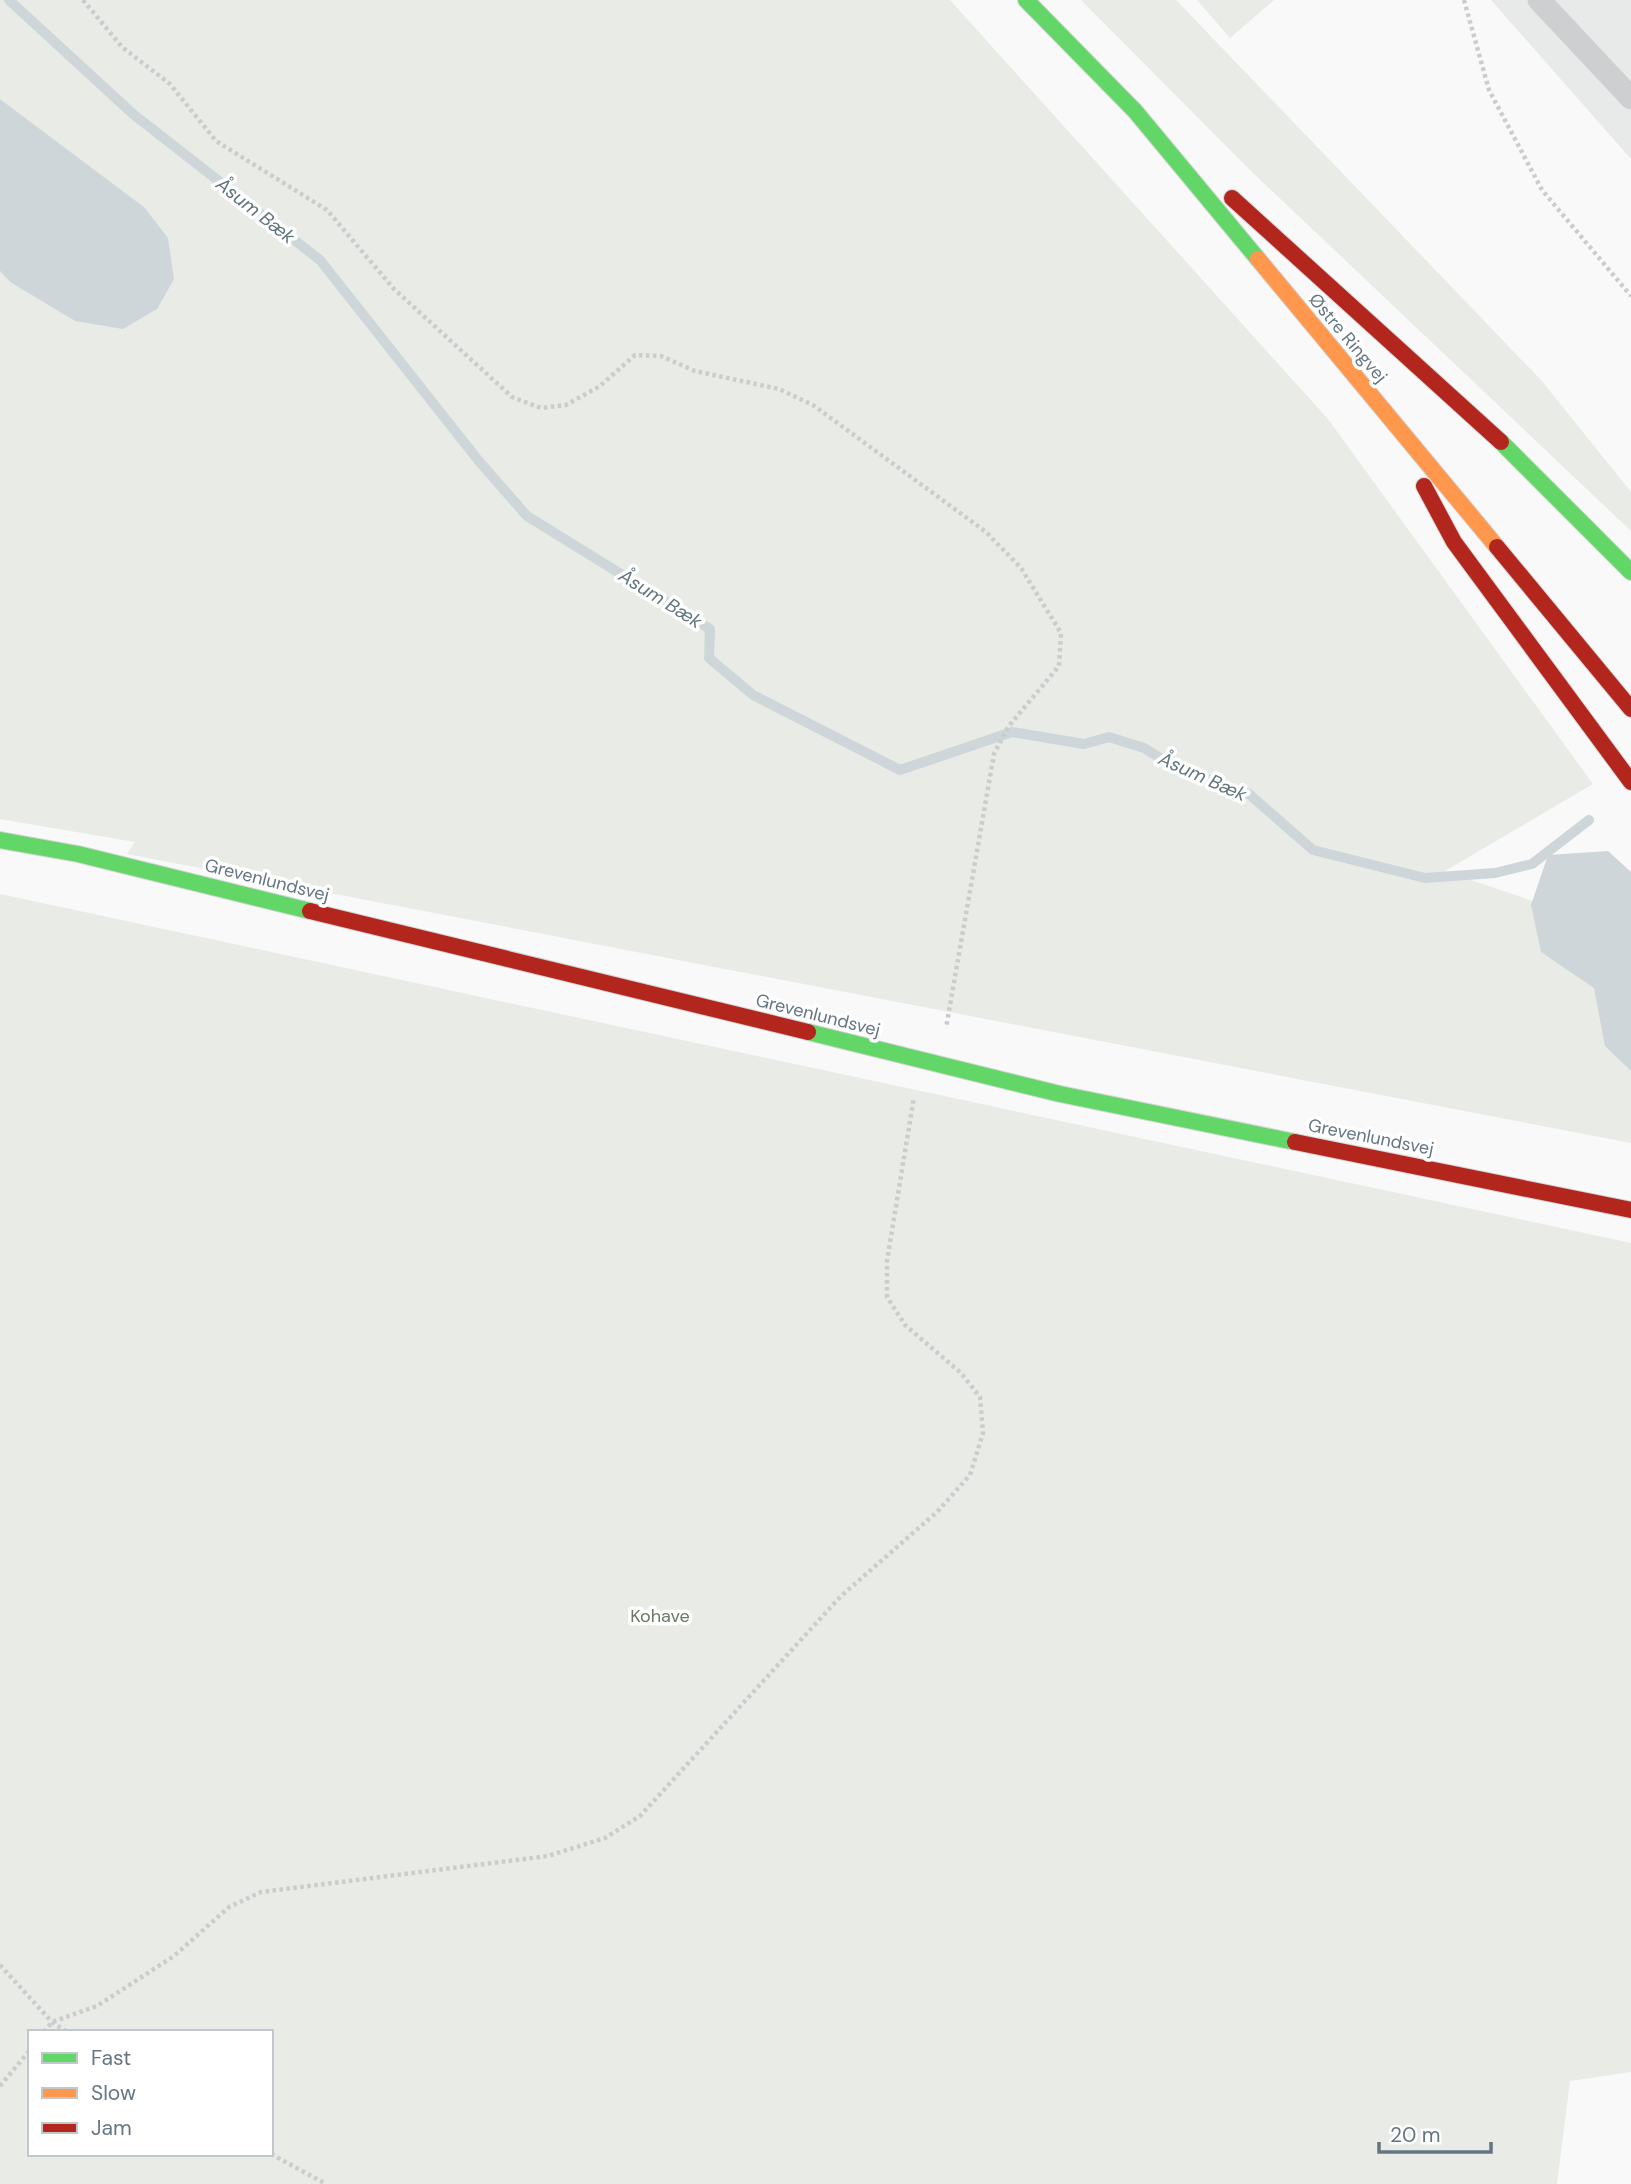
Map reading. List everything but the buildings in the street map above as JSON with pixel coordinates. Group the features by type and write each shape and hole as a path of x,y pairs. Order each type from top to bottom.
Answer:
{"street":[{"name":"Østre Ringvej","path":"1026,0 1135,111 1631,709"},
{"path":"1135,111 1480,421 1631,572"},
{"path":"1383,410 1454,542 1631,782"},
{"name":"Grevenlundsvej","path":"0,840 78,854 1060,1094 1631,1210"}],"lane":[{"path":"1539,0 1631,98"}],"path":[{"path":"83,0 122,47 170,84 216,141 327,210 394,289 512,397 541,408 566,405 600,386 635,355 661,356 695,371 779,388 813,405 986,532 1021,568 1060,634 1059,666 1008,727 994,754 940,1064"},
{"path":"1464,0 1489,90 1542,190 1631,296"},
{"path":"46,2030 52,2022 97,2006 174,1956 229,1908 261,1892 548,1856 605,1838 640,1816 841,1596 937,1512 970,1475 983,1433 980,1396 961,1373 905,1325 887,1297 887,1261 922,1060"},
{"path":"0,1965 52,2022 64,2030"},
{"path":"0,2086 28,2052"},
{"path":"273,2155 326,2184"}],"shaded area":[{"path":"1491,0 1631,0 1631,159"},
{"path":"0,99 144,207 168,238 174,279 157,309 123,329 75,321 10,282 0,271"},
{"path":"1608,851 1631,872 1631,1071 1605,1046 1594,988 1541,952 1531,905 1548,855"}],"green space":[{"path":"0,0 950,0 1328,419 1593,784 1445,871 1631,935 1631,1143 127,854 135,842 0,819 0,271 10,282 75,321 144,207 0,99"},
{"path":"1081,0 1176,0 1541,380 1631,492 1631,531 1251,171"},
{"path":"1197,0 1274,0 1230,38"},
{"name":"Kohave","path":"0,894 1631,1243 1631,2072 1570,2081 1557,2184 0,2184"}],"waterway":[{"name":"Åsum Bæk","path":"9,0 133,114 320,260 478,460 527,516 710,629 709,658 753,695 900,770 1012,732 1084,744 1109,737 1144,748 1178,769 1249,794 1313,850 1425,878 1495,873 1532,864 1589,820"}],"traffic: fast":[{"path":"1026,0 1135,111 1258,259"},
{"path":"1501,442 1631,572"},
{"path":"0,840 78,854 310,911"},
{"path":"808,1032 1060,1094 1295,1142"}],"traffic: slow":[{"path":"1258,259 1497,547"}],"traffic: jam":[{"path":"1232,198 1501,442"},
{"path":"1424,486 1454,542 1631,782"},
{"path":"1497,547 1631,709"},
{"path":"310,911 808,1032"},
{"path":"1295,1142 1631,1210"}]}
